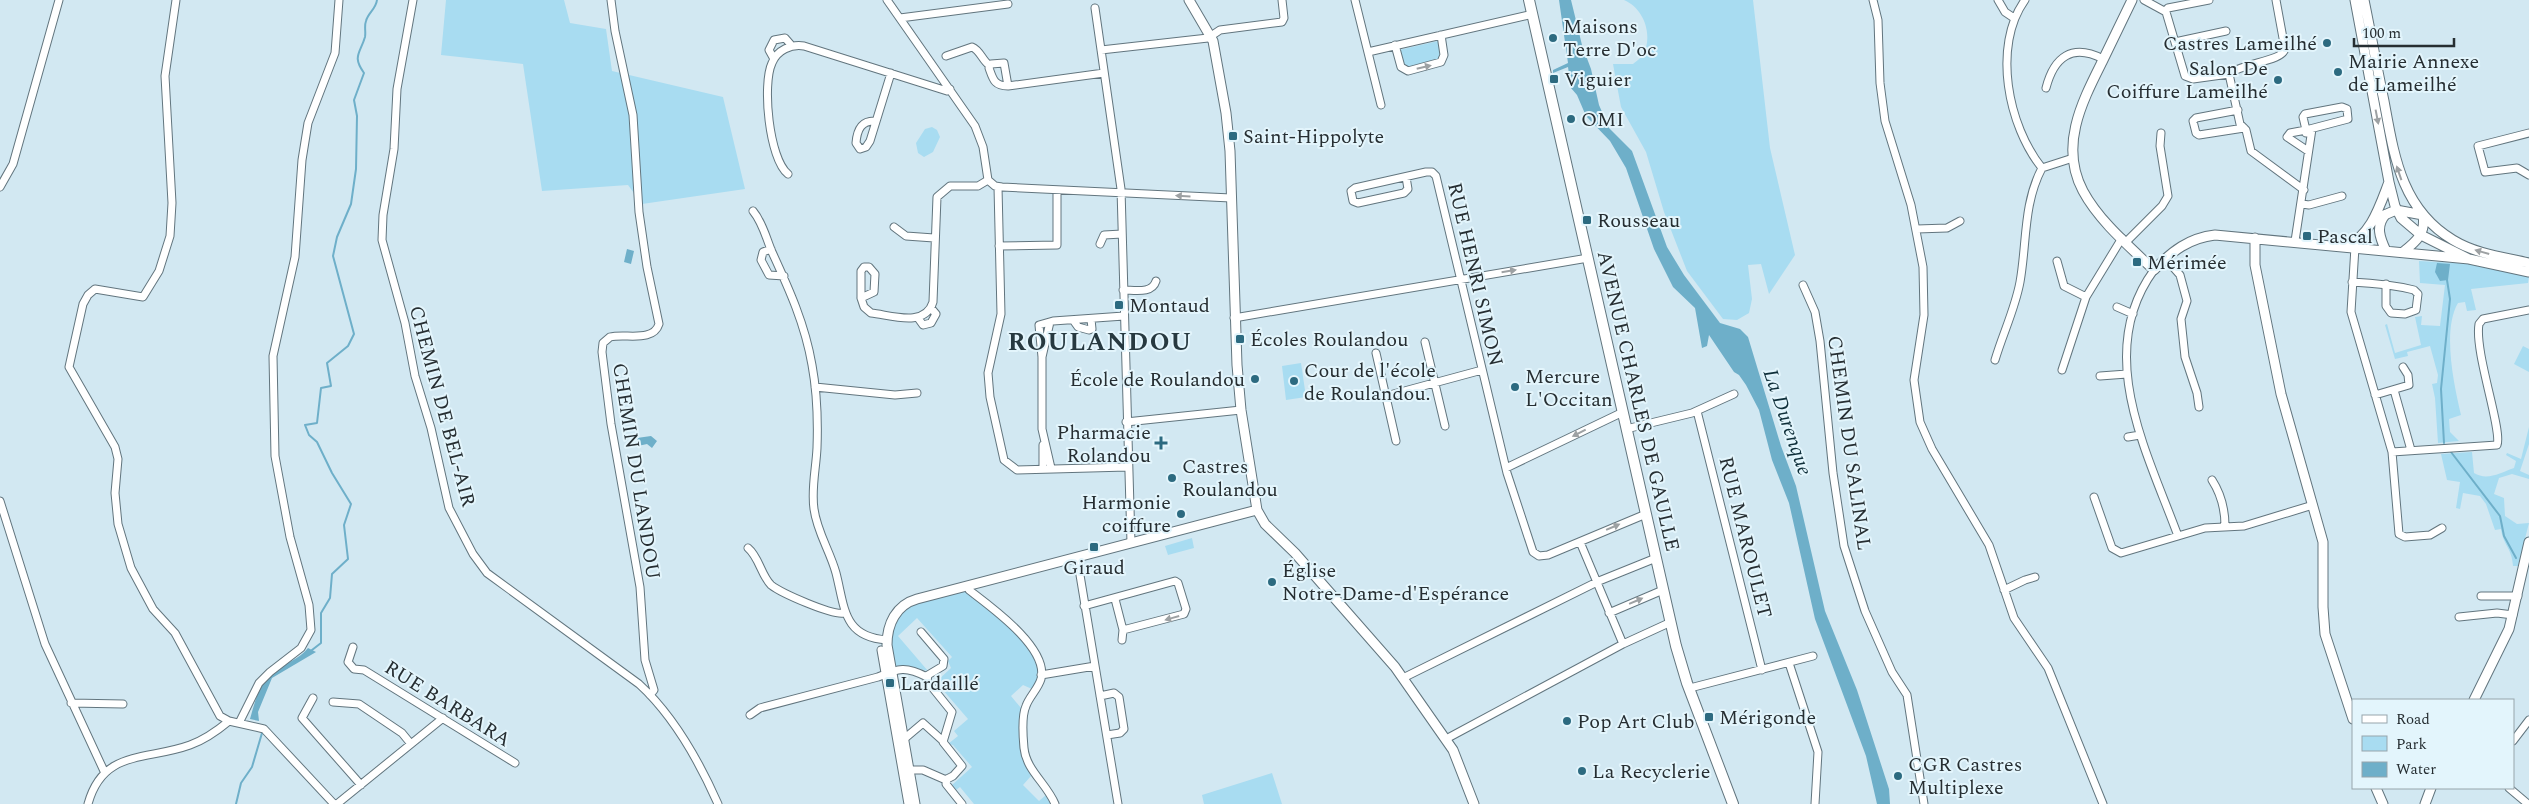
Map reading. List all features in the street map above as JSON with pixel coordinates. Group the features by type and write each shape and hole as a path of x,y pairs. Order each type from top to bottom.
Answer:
{"main road":[{"name":"AVENUE CHARLES DE GAULLE","path":"1529,0 1671,622 1690,688 1731,803"}],"street":[{"path":"0,187 13,164 59,0"},
{"path":"176,0 165,76 172,204 170,236 160,271 143,297 95,289 88,295 83,304 69,367 115,447 118,459 115,494 118,524 131,568 153,609 175,633 220,716 229,721 264,729 279,742 335,804 443,718"},
{"path":"239,723 259,683 301,648 311,630 309,605 290,537 275,456 272,356 295,257 302,160 308,123 335,53 338,0"},
{"name":"CHEMIN DE BEL-AIR","path":"413,0 397,89 394,150 383,215 382,240 405,323 414,376 431,428 449,508 473,554 487,573 639,684 650,695 686,744 718,804"},
{"name":"CHEMIN DU LANDOU","path":"611,0 615,31 633,115 638,205 646,261 660,324 657,331 650,335 610,337 603,343 602,352 611,424 640,587 645,660 654,690 650,695"},
{"path":"887,0 978,131 988,180 998,187 1231,198"},
{"path":"1189,0 1211,36 1217,54 1226,113 1231,198 1234,318 1241,410 1257,510 1266,524 1295,553 1403,678 1446,739 1459,761 1474,804"},
{"path":"1101,50 1211,36 1220,30 1282,22 1284,18 1282,0"},
{"path":"1355,0 1381,105"},
{"path":"1873,0 1878,20 1880,83 1885,121 1917,229 1923,267 1924,305 1914,372 1917,412 1928,441 1989,544 2016,622 2048,668 2103,804"},
{"path":"1998,0 2005,12 2014,18"},
{"path":"2025,0 2010,28 2008,56 2013,101 2025,139 2042,168"},
{"path":"2132,0 2078,114 2073,134 2073,158 2079,183 2086,197 2124,240 2154,270"},
{"path":"2144,0 2165,11 2183,72 2187,77 2193,79 2229,74 2242,66 2276,58 2283,54 2285,48 2276,0"},
{"path":"2165,11 2168,8 2208,0"},
{"path":"2355,0 2389,182 2396,210 2404,222 2421,235 2469,259"},
{"path":"2364,0 2396,166 2406,191 2423,215 2447,236 2471,249 2529,263"},
{"path":"900,18 1008,4"},
{"path":"1095,8 1121,192 1130,543"},
{"path":"1368,52 1533,14"},
{"path":"2175,42 2226,31"},
{"path":"1395,45 1401,67 1408,71 1441,62 1444,55 1441,35"},
{"path":"774,59 769,50 774,40 785,38 792,46"},
{"path":"788,174 778,163 769,114 769,78 774,59 782,51 792,46 804,46 947,91 950,89"},
{"path":"946,56 972,48 977,49 982,60 989,65 996,84 1008,86 1104,73"},
{"path":"2046,88 2053,66 2065,56 2087,53 2104,59"},
{"path":"989,65 998,62 1004,64 1008,86"},
{"path":"876,121 892,73"},
{"path":"2229,74 2240,124 2244,128 2251,151 2304,190"},
{"path":"2295,241 2304,190 2308,147 2309,129 2303,117 2305,114 2342,107 2348,109 2349,116 2346,119 2309,129 2290,133 2287,137 2308,147"},
{"path":"2238,110 2196,118 2193,121 2196,133 2199,135 2244,128"},
{"path":"2062,370 2086,297 2124,240 2168,198 2160,146 2161,133"},
{"path":"2529,133 2478,146 2484,172 2517,168 2529,175"},
{"path":"1996,360 2017,298 2030,196 2042,168 2073,158"},
{"name":"RUE HENRI SIMON","path":"1406,177 1408,189 1404,193 1356,204 1353,201 1351,193 1354,189 1406,177 1429,172 1436,176 1506,468 1533,552 1538,556 1544,556 1646,514"},
{"path":"861,298 864,307 871,313 918,318 931,308 933,302 935,204 940,192 950,186 978,186 988,180"},
{"path":"2386,250 2380,236 2380,217 2389,182"},
{"path":"998,187 1001,314 988,369 990,397 1004,462 1016,470 1127,467"},
{"path":"999,246 1057,245 1058,190"},
{"path":"2302,204 2309,205 2342,196"},
{"path":"2423,215 2396,210 2380,217 2355,245 2351,312 2392,452 2400,535 2405,538 2430,535 2442,528"},
{"path":"753,211 800,314 811,358 815,387 817,434 814,509 820,532 835,571 844,613 851,624 863,635 887,640"},
{"path":"2403,252 2421,235 2424,227 2423,215"},
{"path":"1917,229 1947,228 1960,221"},
{"path":"894,228 906,236 934,238"},
{"path":"1100,244 1104,235 1122,234"},
{"path":"2178,536 2140,435 2131,401 2127,374 2128,344 2133,314 2144,285 2154,270 2166,258 2189,241 2205,236 2227,234 2345,246 2355,245 2469,259 2529,272"},
{"path":"2255,238 2255,265 2281,394 2314,505 2324,547 2324,627 2352,717"},
{"path":"771,249 763,252 761,260 769,274 784,276"},
{"path":"1234,318 1588,258"},
{"path":"2166,258 2179,272 2187,301 2181,319 2184,348 2199,406"},
{"path":"2057,262 2064,286 2086,297"},
{"path":"1123,290 1149,290 1153,287 1156,280"},
{"path":"2352,282 2386,284 2416,291 2416,310 2405,314 2392,313 2386,306 2386,284"},
{"name":"CHEMIN DU SALINAL","path":"1803,284 1815,312 1820,341 1833,473 1844,546 1865,611 1892,672 1907,695 1924,804"},
{"path":"2116,307 2133,314"},
{"path":"918,318 923,325 931,323 936,314 931,308"},
{"path":"2392,452 2497,445 2498,434 2484,375 2479,324 2483,319 2529,310"},
{"path":"1047,468 1040,378 1042,357 1038,326 1050,322 1124,316"},
{"path":"1072,320 1078,327 1089,330 1092,328 1091,319"},
{"path":"1425,342 1444,426"},
{"path":"1376,352 1396,441"},
{"path":"2376,395 2409,384 2408,376 2403,367"},
{"path":"1386,396 1482,370"},
{"path":"2100,376 2127,374"},
{"path":"815,387 895,395 917,393"},
{"path":"2394,390 2411,450"},
{"path":"1626,429 1698,411 1734,394"},
{"path":"1126,422 1241,410"},
{"name":"RUE MAROULET","path":"1698,411 1762,670"},
{"path":"1506,468 1622,412"},
{"path":"2128,437 2140,435"},
{"path":"2212,480 2219,490 2223,504 2225,526"},
{"path":"2094,496 2112,548 2117,552 2124,553 2205,528 2244,526 2314,505"},
{"path":"0,501 45,644 104,771"},
{"path":"915,804 906,770 888,672 887,640 892,620 900,609 913,600 1257,510"},
{"path":"1580,542 1623,644"},
{"path":"2475,699 2506,637 2514,615 2527,564 2529,542"},
{"path":"748,548 772,586 827,610 839,614 844,613"},
{"path":"1077,557 1118,804"},
{"path":"1403,678 1596,583 1656,558"},
{"path":"2004,590 2024,580 2035,578"},
{"path":"1084,606 1175,581 1180,587 1185,613 1123,630"},
{"path":"968,586 969,590 1022,636 1036,657 1041,675 1039,684 1025,708 1024,748 1027,762 1055,804"},
{"path":"1609,613 1664,590"},
{"path":"2481,596 2518,596"},
{"path":"1115,599 1123,630 1122,640"},
{"path":"2459,617 2497,613 2514,615"},
{"path":"1446,739 1623,644 1671,622"},
{"path":"921,632 944,660 943,666 927,676"},
{"name":"RUE BARBARA","path":"353,647 348,662 354,669 364,670 515,763"},
{"path":"881,650 904,739 908,804"},
{"path":"1690,688 1813,656"},
{"path":"1789,663 1818,752 1815,804"},
{"path":"1041,675 1095,666"},
{"path":"750,715 760,708 888,672 906,669 927,676"},
{"path":"927,676 929,685 952,712 943,741"},
{"path":"1100,696 1114,693 1119,697 1124,729 1120,733 1107,735"},
{"path":"313,698 302,718 361,785"},
{"path":"71,702 123,704"},
{"path":"333,702 359,704 402,733 411,744"},
{"path":"88,804 93,786 104,771 123,761 190,745 214,733 229,721"},
{"path":"904,739 922,723 943,741 962,766 953,776 946,780"},
{"path":"2514,739 2528,725"},
{"path":"906,770 923,770 946,780"},
{"path":"946,780 946,786 962,804"},
{"path":"2376,789 2383,804"},
{"path":"2425,804 2431,789"},
{"path":"2510,789 2528,804"}],"green space":[{"path":"446,0 564,0 570,23 606,29 612,71 723,97 745,189 642,204 628,185 542,191 523,64 441,55"},
{"path":"1624,0 1753,0 1770,148 1795,255 1769,294 1761,264 1748,265 1752,299 1749,313 1737,320 1723,319 1687,271 1664,212 1646,152 1621,107 1613,64 1635,63 1644,53 1647,45 1645,22 1636,9"},
{"path":"1438,41 1442,55 1438,59 1407,67 1403,65 1399,50"},
{"path":"932,127 937,130 940,137 933,152 924,157 918,153 916,143 925,129"},
{"path":"2419,261 2474,264 2529,276 2528,283 2471,289 2476,310 2467,311 2465,302 2458,303 2453,314 2450,342 2451,358 2461,415 2449,419 2450,432 2459,441 2438,443 2435,398 2432,384 2437,383 2438,375 2430,346 2407,352 2408,356 2395,359 2385,325 2387,324 2395,353 2421,345 2415,317 2422,316 2421,325 2440,326 2445,285 2420,283"},
{"path":"2523,346 2529,349 2529,372 2514,364"},
{"name":"Cour de l'école de Roulandou.","path":"1301,363 1306,397 1286,400 1282,366"},
{"path":"2529,427 2529,444 2520,471 2529,475 2529,479 2512,474 2499,478 2494,494 2504,498 2505,516 2517,524 2529,523 2518,566 2513,566 2501,529 2495,530 2486,504 2480,496 2463,493 2460,509 2456,508 2460,482 2447,480 2441,454 2472,452 2474,473 2484,476 2499,474 2514,468 2516,461 2506,455 2507,453 2521,459"},
{"path":"1192,538 1194,548 1168,555 1165,546"},
{"path":"964,589 1010,627 1030,651 1036,664 1038,678 1032,689 1023,685 1011,696 1021,708 1019,727 1021,750 1031,776 1023,785 1039,801 1046,795 1051,804 974,804 960,787 956,790 952,785 972,767 953,745 948,744 958,736 954,731 968,719 936,682 951,668 948,661 952,657 917,618 898,636 928,671 907,666 893,667 892,630 897,619 906,610 917,604"},
{"path":"1272,773 1282,804 1204,804 1202,795"}],"water":[{"path":"1559,0 1571,0 1582,45 1591,69 1599,105 1609,128 1632,151 1667,247 1684,275 1720,323 1740,329 1748,337 1781,446 1796,486 1825,611 1857,690 1889,789 1890,804 1877,804 1866,756 1815,619 1789,503 1772,460 1759,410 1746,385 1739,375 1734,372 1709,335 1707,346 1702,348 1695,308 1673,287 1654,249 1626,168 1610,141 1586,116 1577,95 1571,88 1568,67 1553,73 1553,70 1568,63"},
{"path":"627,249 634,251 631,264 624,262"},
{"path":"2437,263 2450,264 2448,280 2440,281 2435,272"},
{"path":"651,436 657,441 652,448 647,444 638,446 637,438"},
{"path":"308,648 316,652 272,678 258,712 259,721 250,719 258,694 268,676 300,656"}],"waterway":[{"path":"312,650 321,643 321,613 330,598 332,574 348,559 344,525 351,504 332,473 317,442 309,435 305,425 317,423 321,388 331,386 327,363 348,346 354,334 333,256 337,237 351,204 356,169 357,116 354,100 364,73 358,63 358,55 365,37 366,21 377,0"},
{"path":"2444,443 2441,389 2450,299 2447,280"},
{"path":"2451,452 2500,516 2504,536 2516,558"},
{"path":"236,804 241,783 252,767 262,733"}],"place":[{"name":"Maisons Terre D'oc","path":"1553,38"},
{"name":"Castres Lameilhé","path":"2327,43"},
{"name":"Mairie Annexe de Lameilhé","path":"2338,72"},
{"name":"Viguier","path":"1554,79"},
{"name":"Salon De Coiffure Lameilhé","path":"2278,80"},
{"name":"OMI","path":"1571,119"},
{"name":"Saint-Hippolyte","path":"1233,136"},
{"name":"Rousseau","path":"1587,220"},
{"name":"Pascal","path":"2307,236"},
{"name":"Mérimée","path":"2137,262"},
{"name":"Montaud","path":"1119,305"},
{"name":"Écoles Roulandou","path":"1240,339"},
{"name":"École de Roulandou","path":"1255,379"},
{"name":"Cour de l'école de Roulandou.","path":"1294,381"},
{"name":"Mercure L'Occitan","path":"1515,387"},
{"name":"Pharmacie Rolandou","path":"1161,443"},
{"name":"Castres Roulandou","path":"1172,478"},
{"name":"Harmonie coiffure","path":"1181,514"},
{"name":"Giraud","path":"1094,547"},
{"name":"Église Notre-Dame-d'Espérance","path":"1272,582"},
{"name":"Lardaillé","path":"890,683"},
{"name":"Mérigonde","path":"1709,717"},
{"name":"Pop Art Club","path":"1567,721"},
{"name":"La Recyclerie","path":"1582,771"},
{"name":"CGR Castres Multiplexe","path":"1898,776"}],"district":[{"name":"ROULANDOU","path":"1100,341"}],"water label":[{"name":"La Durenque","path":"1788,422"}]}
